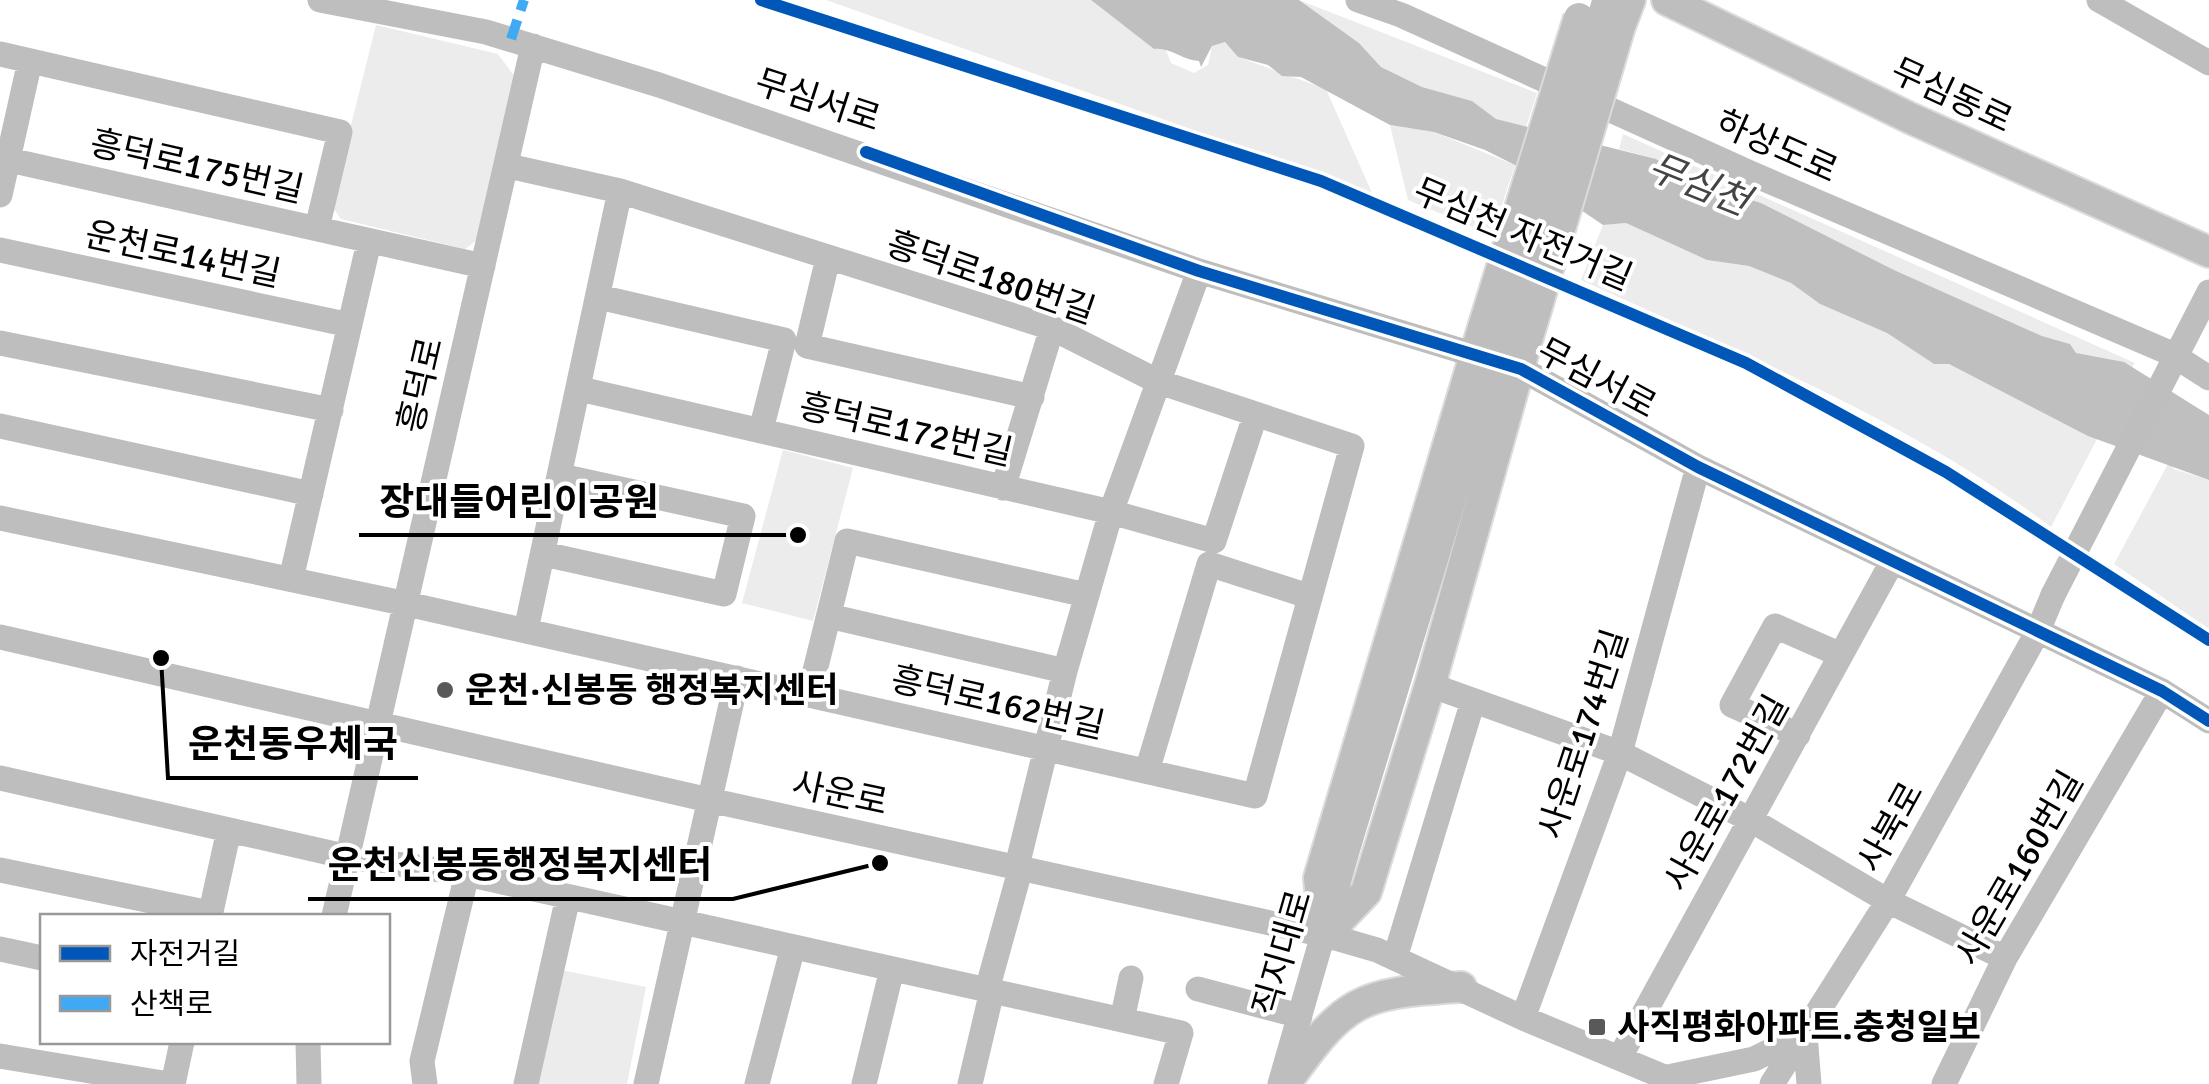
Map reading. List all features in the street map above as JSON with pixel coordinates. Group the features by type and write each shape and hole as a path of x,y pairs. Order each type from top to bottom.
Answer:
{"main road":[{"name":"무심동로","path":"1668,0 1910,118 2209,252"},
{"path":"1325,935 1320,878 1477,342 1581,9"},
{"path":"1325,935 1366,892 1430,686 1618,9"},
{"path":"1282,1084 1331,1022 1350,1007 1392,992 1461,986"}],"street":[{"name":"무심서로","path":"320,0 486,32 534,46 866,152 1199,271 1477,342 1523,358 1698,467 2162,691 2209,721"},
{"name":"하상도로","path":"1358,0 1391,7 1750,174 2170,353 2209,378"},
{"path":"2099,0 2209,63"},
{"name":"직지대로","path":"1282,1084 1350,841 1618,9"},
{"name":"흥덕로","path":"334,914 534,46"},
{"path":"0,54 340,132 317,228"},
{"path":"0,195 4,158 30,61"},
{"name":"흥덕로175번길","path":"4,158 482,266"},
{"name":"흥덕로180번길","path":"508,166 620,192 1052,328 1158,382 1352,446 1308,596"},
{"path":"526,630 620,192"},
{"path":"292,579 370,242"},
{"name":"운천로14번길","path":"0,250 350,325"},
{"path":"828,258 807,346 1032,397"},
{"path":"977,1082 990,991 1045,751 1086,595 1110,512 1199,271"},
{"name":"사북로","path":"1772,1084 1888,901 2037,633 2209,292"},
{"path":"599,298 784,340 761,430"},
{"path":"1003,488 1052,328"},
{"path":"0,343 330,410"},
{"name":"흥덕로172번길","path":"580,389 1110,512 1214,541 1255,416"},
{"path":"0,426 311,494"},
{"name":"사운로174번길","path":"1522,1018 1620,753 1698,467"},
{"path":"544,554 724,594 742,516 562,476"},
{"name":"흥덕로162번길","path":"0,518 526,630 1255,796 1308,596"},
{"path":"810,695 848,541 1086,595"},
{"name":"사운로172번길","path":"1620,1057 1892,562"},
{"path":"1147,771 1209,564 1308,596"},
{"path":"829,616 1065,672"},
{"path":"1798,735 1732,705 1775,626 1842,654"},
{"name":"사운로","path":"0,637 380,721 709,800 1325,935 1396,958 1662,1079"},
{"path":"646,1084 737,678"},
{"path":"1430,686 1620,753 1751,820 1888,901 2005,958"},
{"name":"사운로160번길","path":"1944,1084 2005,958 2162,691"},
{"path":"1396,958 1473,701"},
{"path":"0,778 348,857 467,874 1181,1033 1166,1084"},
{"path":"210,914 230,830"},
{"path":"0,870 205,914"},
{"path":"425,1084 422,1061 467,874"},
{"path":"526,1084 568,896"},
{"path":"758,1084 794,947"},
{"path":"0,949 40,958"},
{"path":"864,1084 892,969"},
{"path":"1122,1020 1131,978"},
{"path":"1198,988 1300,1016"},
{"path":"1662,1079 1754,1059 1805,1034 1809,1084"},
{"path":"0,1056 171,1084 181,1044"},
{"path":"308,1044 310,1084"}],"shaded area":[{"path":"826,0 1091,0 1154,49 1165,48 1171,63 1194,73 1208,65 1212,46 1225,42 1238,57 1326,89 1372,193"},
{"path":"1299,0 1537,93 1526,127 1495,119 1472,101 1422,87 1381,67 1359,43"},
{"path":"376,25 498,54 515,77 476,241 465,249 341,219 331,205"},
{"path":"1390,125 1434,132 1515,165 1492,235 1408,200"},
{"path":"1623,134 2135,363 2132,367 2075,353 2070,344 2042,336 1894,270 1761,203 1697,183 1656,159 1619,149"},
{"path":"1626,223 1707,260 1749,266 1791,283 1820,304 1887,333 1934,364 1949,364 2097,439 2051,527 1941,454 1883,422 1763,362 1581,280 1603,225"},
{"path":"783,450 853,468 813,621 742,603"},
{"path":"2169,462 2174,469 2209,480 2209,629 2114,564"},
{"path":"561,970 646,987 627,1084 538,1084"}],"water":[{"name":"무심천","path":"1091,0 1299,0 1359,43 1381,67 1422,87 1472,101 1496,119 1656,159 1697,183 1761,203 1894,270 2042,336 2070,344 2076,353 2124,362 2209,415 2209,480 2088,436 1949,364 1934,364 1887,333 1820,304 1791,283 1749,266 1707,260 1626,223 1603,225 1515,165 1485,150 1434,132 1390,125 1301,77 1282,76 1268,65 1238,57 1225,42 1212,46 1201,67 1199,61 1154,49"}],"marked path":[{"path":"511,39 524,0"}],"cycle path":[{"name":"무심천 자전거길","path":"761,0 1321,181 1746,363 1946,472 2209,640"},
{"path":"866,152 1199,271 1521,369 1698,467 2162,691 2209,721"}],"place":[{"name":"장대들어린이공원","path":"798,535"},
{"name":"운천동우체국","path":"161,658"},
{"name":"운천·신봉동 행정복지센터","path":"445,690"},
{"name":"운천신봉동행정복지센터","path":"880,863"},
{"name":"사직평화아파트.충청일보","path":"1597,1027"}]}
